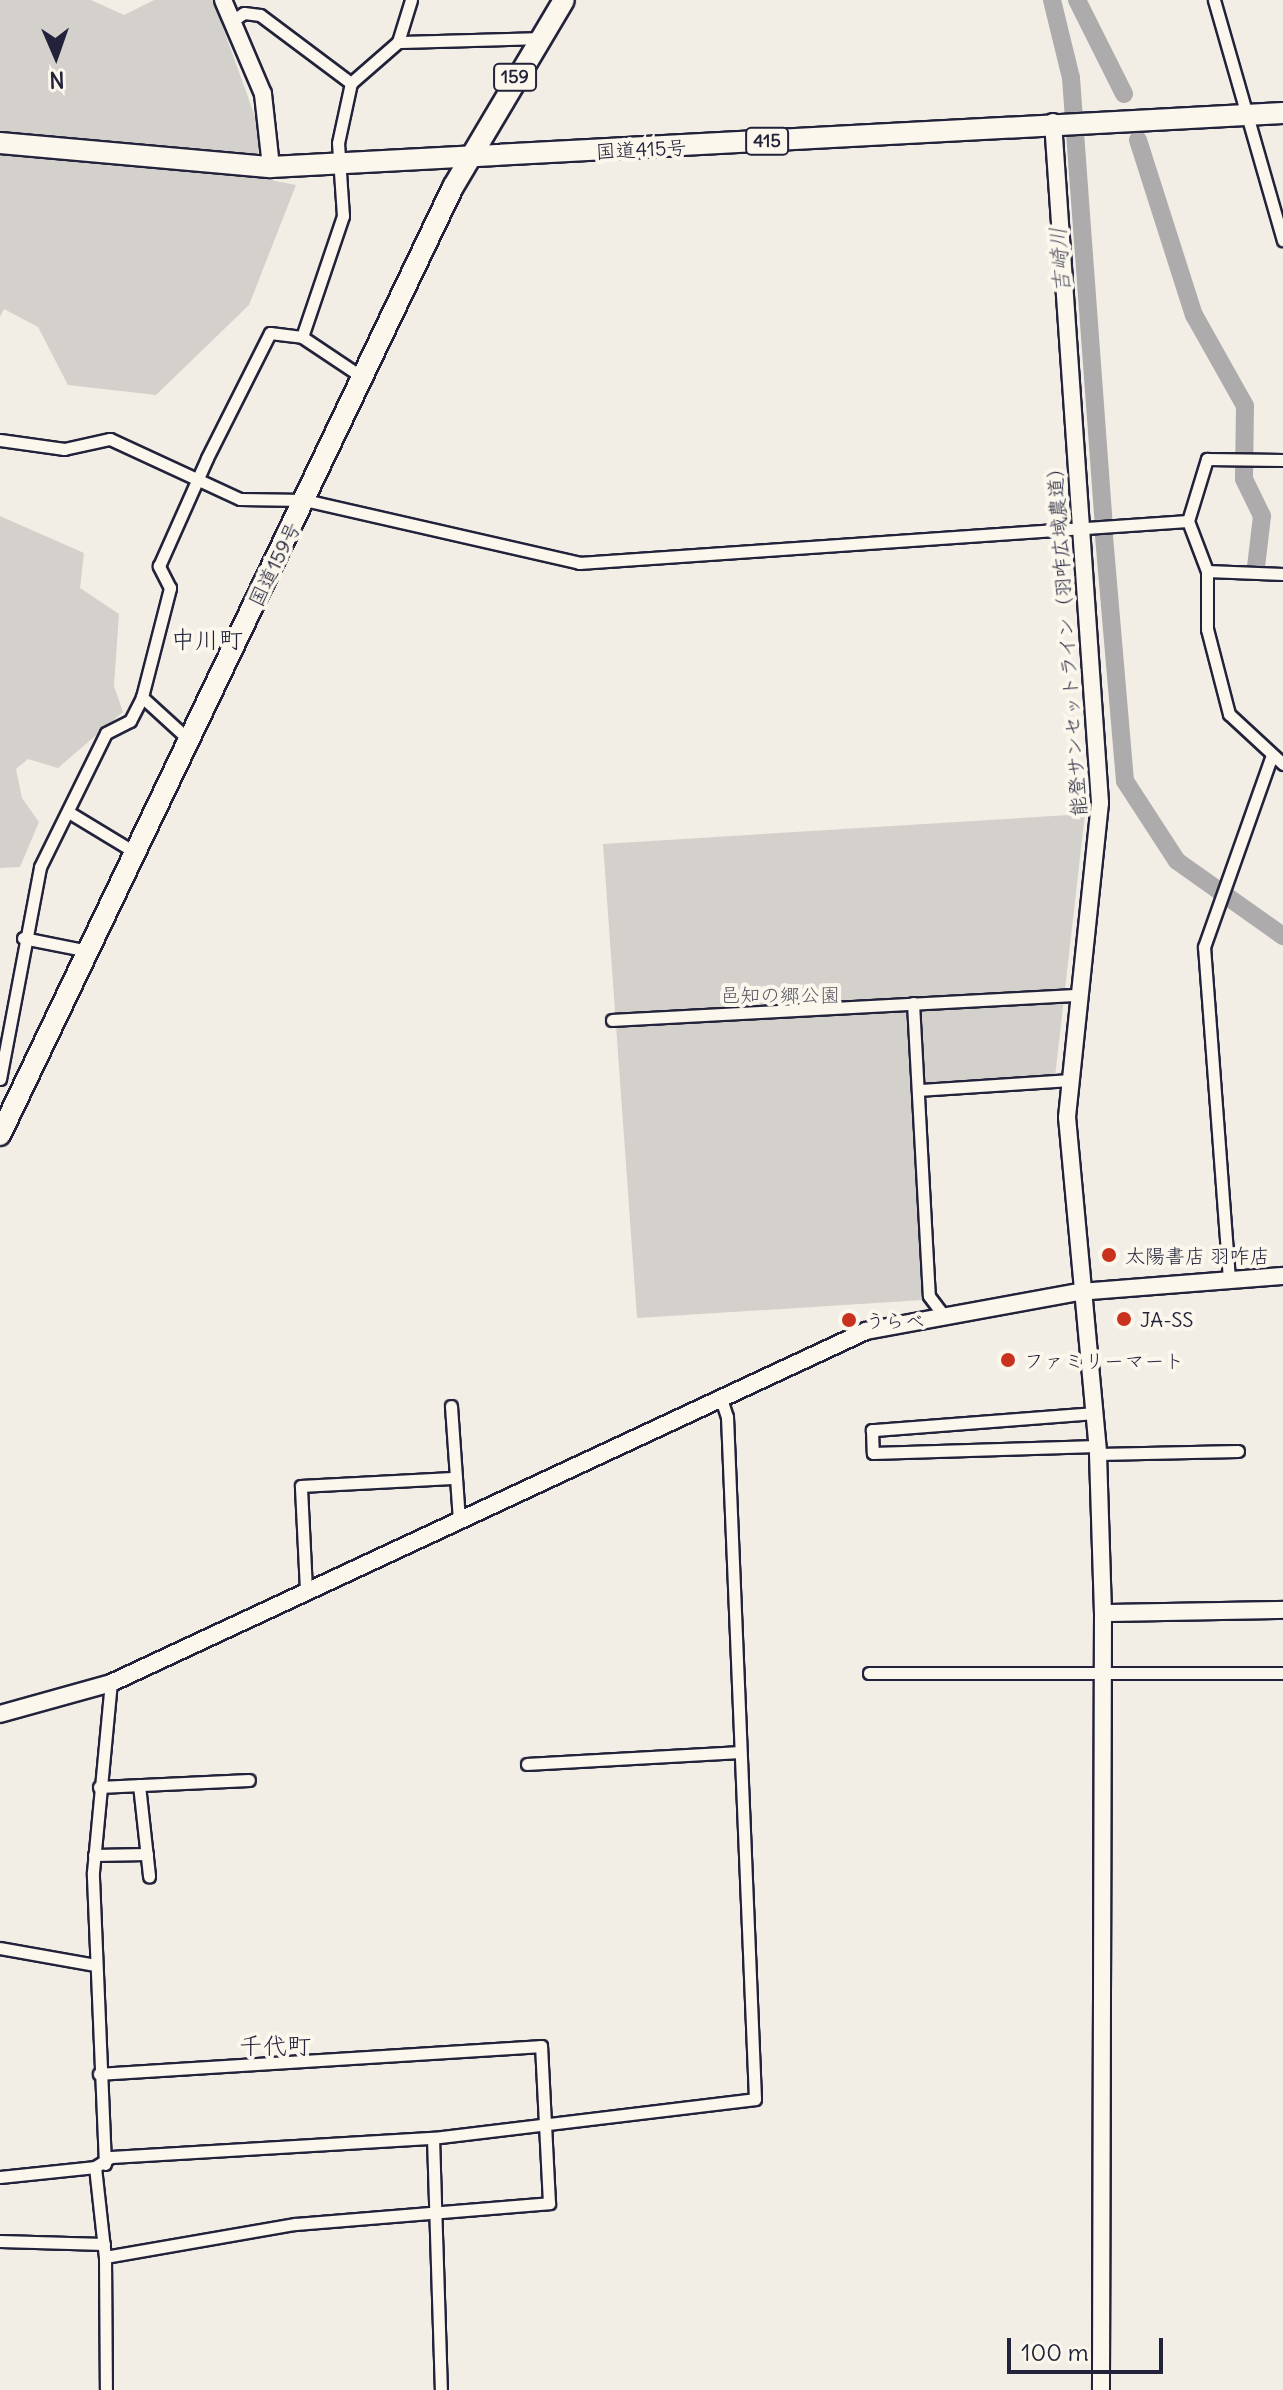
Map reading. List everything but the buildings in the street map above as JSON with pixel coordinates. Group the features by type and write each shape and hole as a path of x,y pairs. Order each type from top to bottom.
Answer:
{"highway":[{"name":"国道159号","path":"1,1127 131,850 365,379 471,157 538,38 564,0"},
{"name":"国道415号","path":"0,143 271,167 1058,121 1283,113"}],"street":[{"path":"223,0 263,94 271,167"},
{"path":"302,337 342,222 340,163 351,83 398,42 411,0"},
{"path":"1214,0 1283,240"},
{"path":"232,21 244,13 260,15 351,83"},
{"path":"398,42 538,38"},
{"name":"能登サンセットライン（羽咋広域農道）","path":"1058,121 1079,529 1100,803 1069,1080 1079,1292 1095,1413 1103,1613 1101,2390"},
{"path":"0,1079 23,938 40,867 70,813 106,733 130,721 142,697 170,588 159,566 196,482 270,333 302,337 365,379"},
{"path":"0,440 64,449 110,439 169,460 196,482 240,499 305,500 579,563 1188,521"},
{"path":"1283,460 1207,459 1188,521 1207,571 1207,629 1229,714 1271,758 1283,764"},
{"path":"1207,571 1283,574"},
{"path":"142,697 188,739"},
{"path":"1229,1279 1204,947 1271,758"},
{"path":"70,813 131,850"},
{"path":"23,938 83,950"},
{"path":"612,1020 1078,995"},
{"path":"913,1003 929,1296 942,1313"},
{"path":"919,1090 1069,1080"},
{"path":"0,1714 111,1683 866,1331 942,1313 1079,1292 1283,1276"},
{"path":"0,2177 100,2166 111,2157 433,2138 547,2121 755,2099 721,1399"},
{"path":"451,1406 459,1519"},
{"path":"1095,1413 872,1430 873,1453 1238,1451"},
{"path":"306,1590 301,1486 456,1478"},
{"path":"1103,1613 1283,1610"},
{"path":"869,1673 1283,1673"},
{"path":"106,2390 94,1855 111,1683"},
{"path":"527,1764 740,1752"},
{"path":"99,1787 249,1780"},
{"path":"139,1785 149,1876"},
{"path":"94,1855 147,1854"},
{"path":"0,1948 95,1965"},
{"path":"0,2241 104,2251 295,2224 549,2203 541,2046 99,2074"},
{"path":"433,2138 441,2390"}],"green space":[{"path":"0,0 91,0 124,15 154,0 213,0 261,133 255,177 296,185 249,305 156,395 68,385 38,327 4,309 0,317"},
{"path":"0,516 84,553 80,588 119,614 114,686 123,712 58,768 28,759 16,769 22,798 39,822 20,867 0,868"},
{"name":"邑知の郷公園","path":"1085,814 1055,1077 911,1088 923,1300 637,1318 603,844"}],"waterway":[{"name":"吉崎川","path":"1052,0 1071,78 1103,518"},
{"name":"吉崎川","path":"1077,0 1124,94"},
{"name":"吉崎川","path":"1138,140 1194,315 1245,406 1244,479 1262,516 1256,567"},
{"name":"吉崎川","path":"1104,536 1125,781 1177,861 1283,936"}],"place":[{"name":"太陽書店 羽咋店","path":"1109,1255"},
{"name":"JA-SS","path":"1124,1319"},
{"name":"うらべ","path":"849,1320"},
{"name":"ファミリーマート","path":"1008,1360"}],"district":[{"name":"中川町","path":"207,640"},
{"name":"千代町","path":"275,2046"}]}
